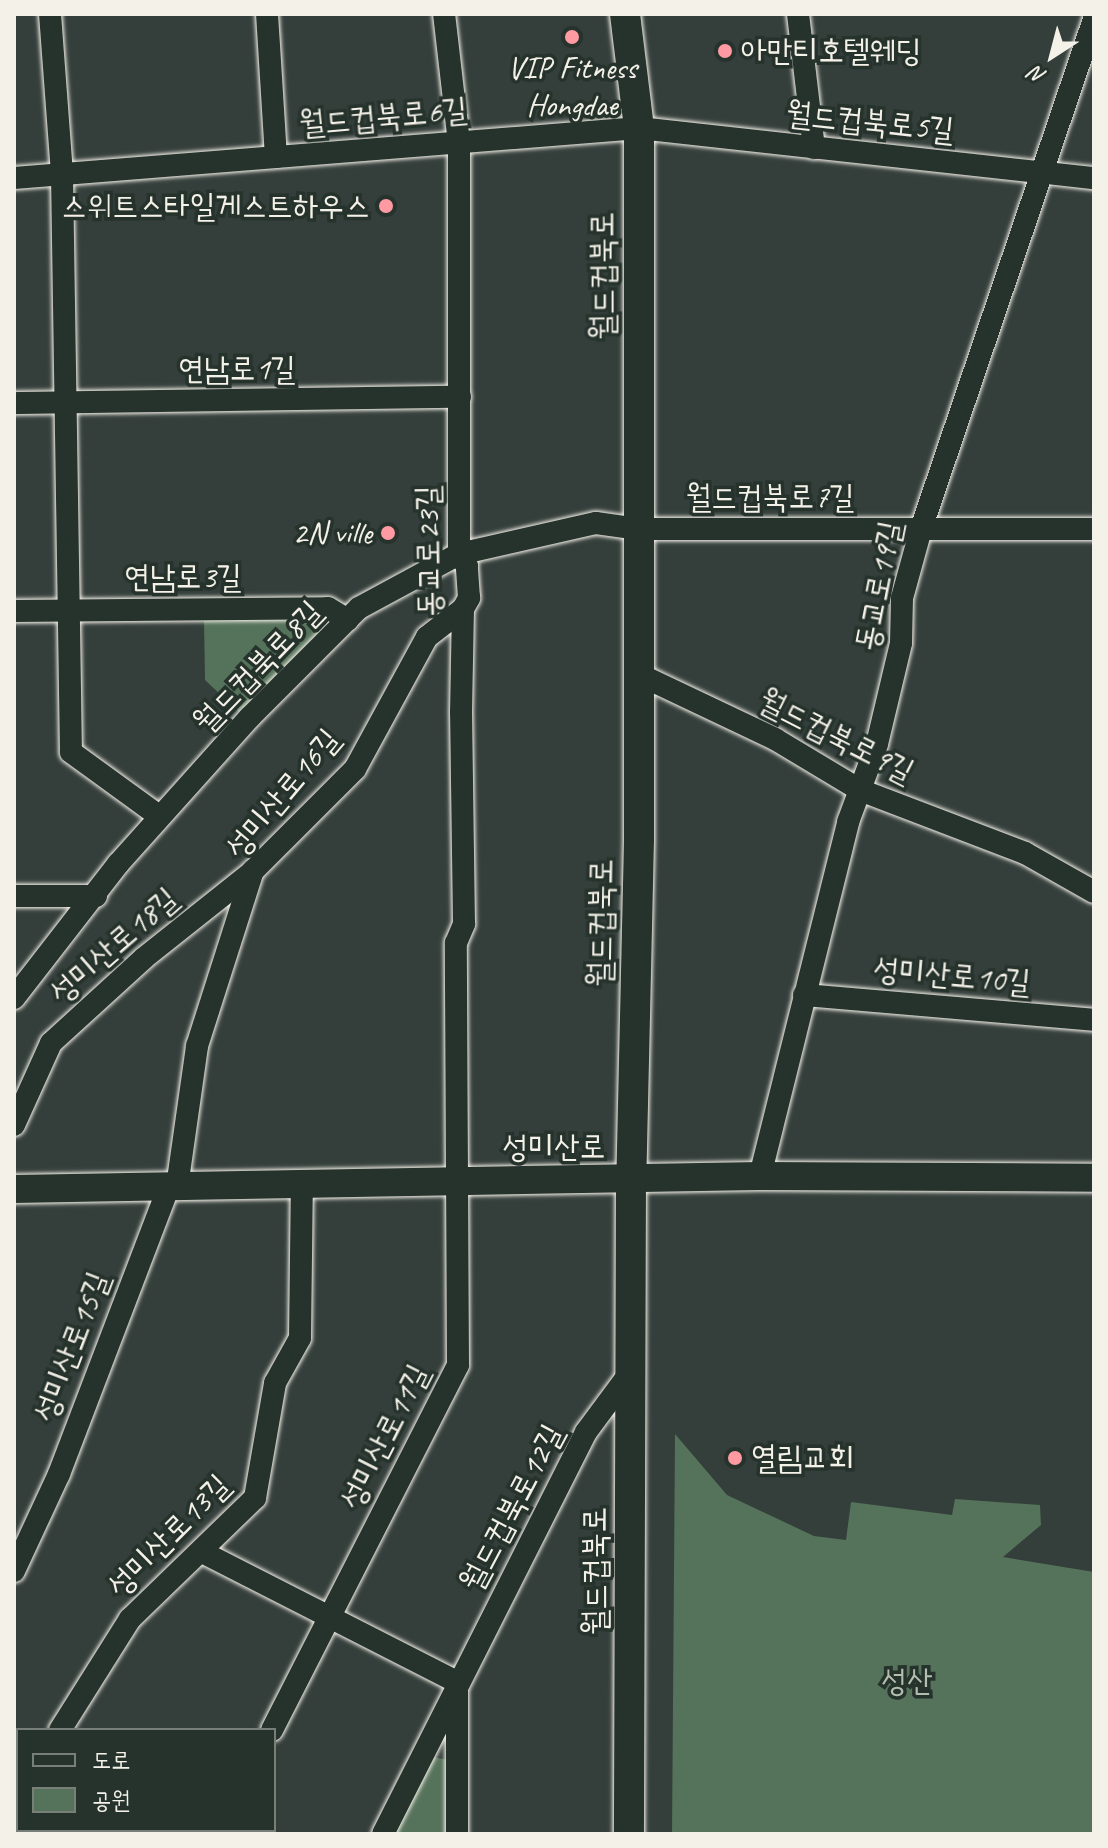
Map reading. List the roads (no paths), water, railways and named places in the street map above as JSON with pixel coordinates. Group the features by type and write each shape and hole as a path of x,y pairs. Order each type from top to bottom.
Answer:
{"main road":[{"name":"월드컵북로","path":"625,14 639,128 636,673 639,840 631,1180 629,1834"}],"street":[{"path":"50,14 62,175 71,752 159,816"},
{"name":"월드컵북로6길","path":"267,14 276,157"},
{"name":"동교로23길","path":"444,14 459,143 459,554 467,566 469,598 463,609 464,924 456,943 457,1182"},
{"path":"798,14 814,148"},
{"name":"동교로19길","path":"760,1176 804,995 901,643 902,598 921,529 1094,19"},
{"name":"월드컵북로6길","path":"14,178 639,128"},
{"name":"월드컵북로5길","path":"639,128 1094,178"},
{"name":"연남로1길","path":"14,403 460,397"},
{"name":"월드컵북로8길","path":"14,998 159,816 348,620 407,578 459,554 596,523 638,529"},
{"name":"월드컵북로7길","path":"638,529 1094,529"},
{"name":"연남로3길","path":"14,611 328,608 348,620"},
{"name":"성미산로16길","path":"172,1188 197,1046 253,871 355,769 427,637 463,609"},
{"name":"월드컵북로9길","path":"636,673 775,739 860,790 1025,853 1094,892"},
{"name":"성미산로18길","path":"14,1125 51,1043 144,958 253,871"},
{"path":"14,896 96,896"},
{"name":"성미산로10길","path":"804,995 1094,1020"},
{"name":"성미산로","path":"14,1189 760,1176 1094,1178"},
{"name":"성미산로11길","path":"273,1728 458,1365 457,1182"},
{"name":"성미산로13길","path":"61,1728 130,1619 204,1553 257,1494 275,1383 300,1338 302,1185"},
{"name":"성미산로15길","path":"14,1571 59,1474 172,1188"},
{"name":"월드컵북로12길","path":"383,1834 457,1682 586,1432 632,1369"},
{"path":"204,1553 457,1682 457,1834"}],"place":[{"name":"VIP Fitness Hongdae","path":"572,37"},
{"name":"아만티호텔웨딩","path":"725,51"},
{"name":"스위트스타일게스트하우스","path":"386,206"},
{"name":"2N ville","path":"388,533"},
{"name":"열림교회","path":"735,1458"}],"park label":[{"name":"성산","path":"907,1681"}]}
